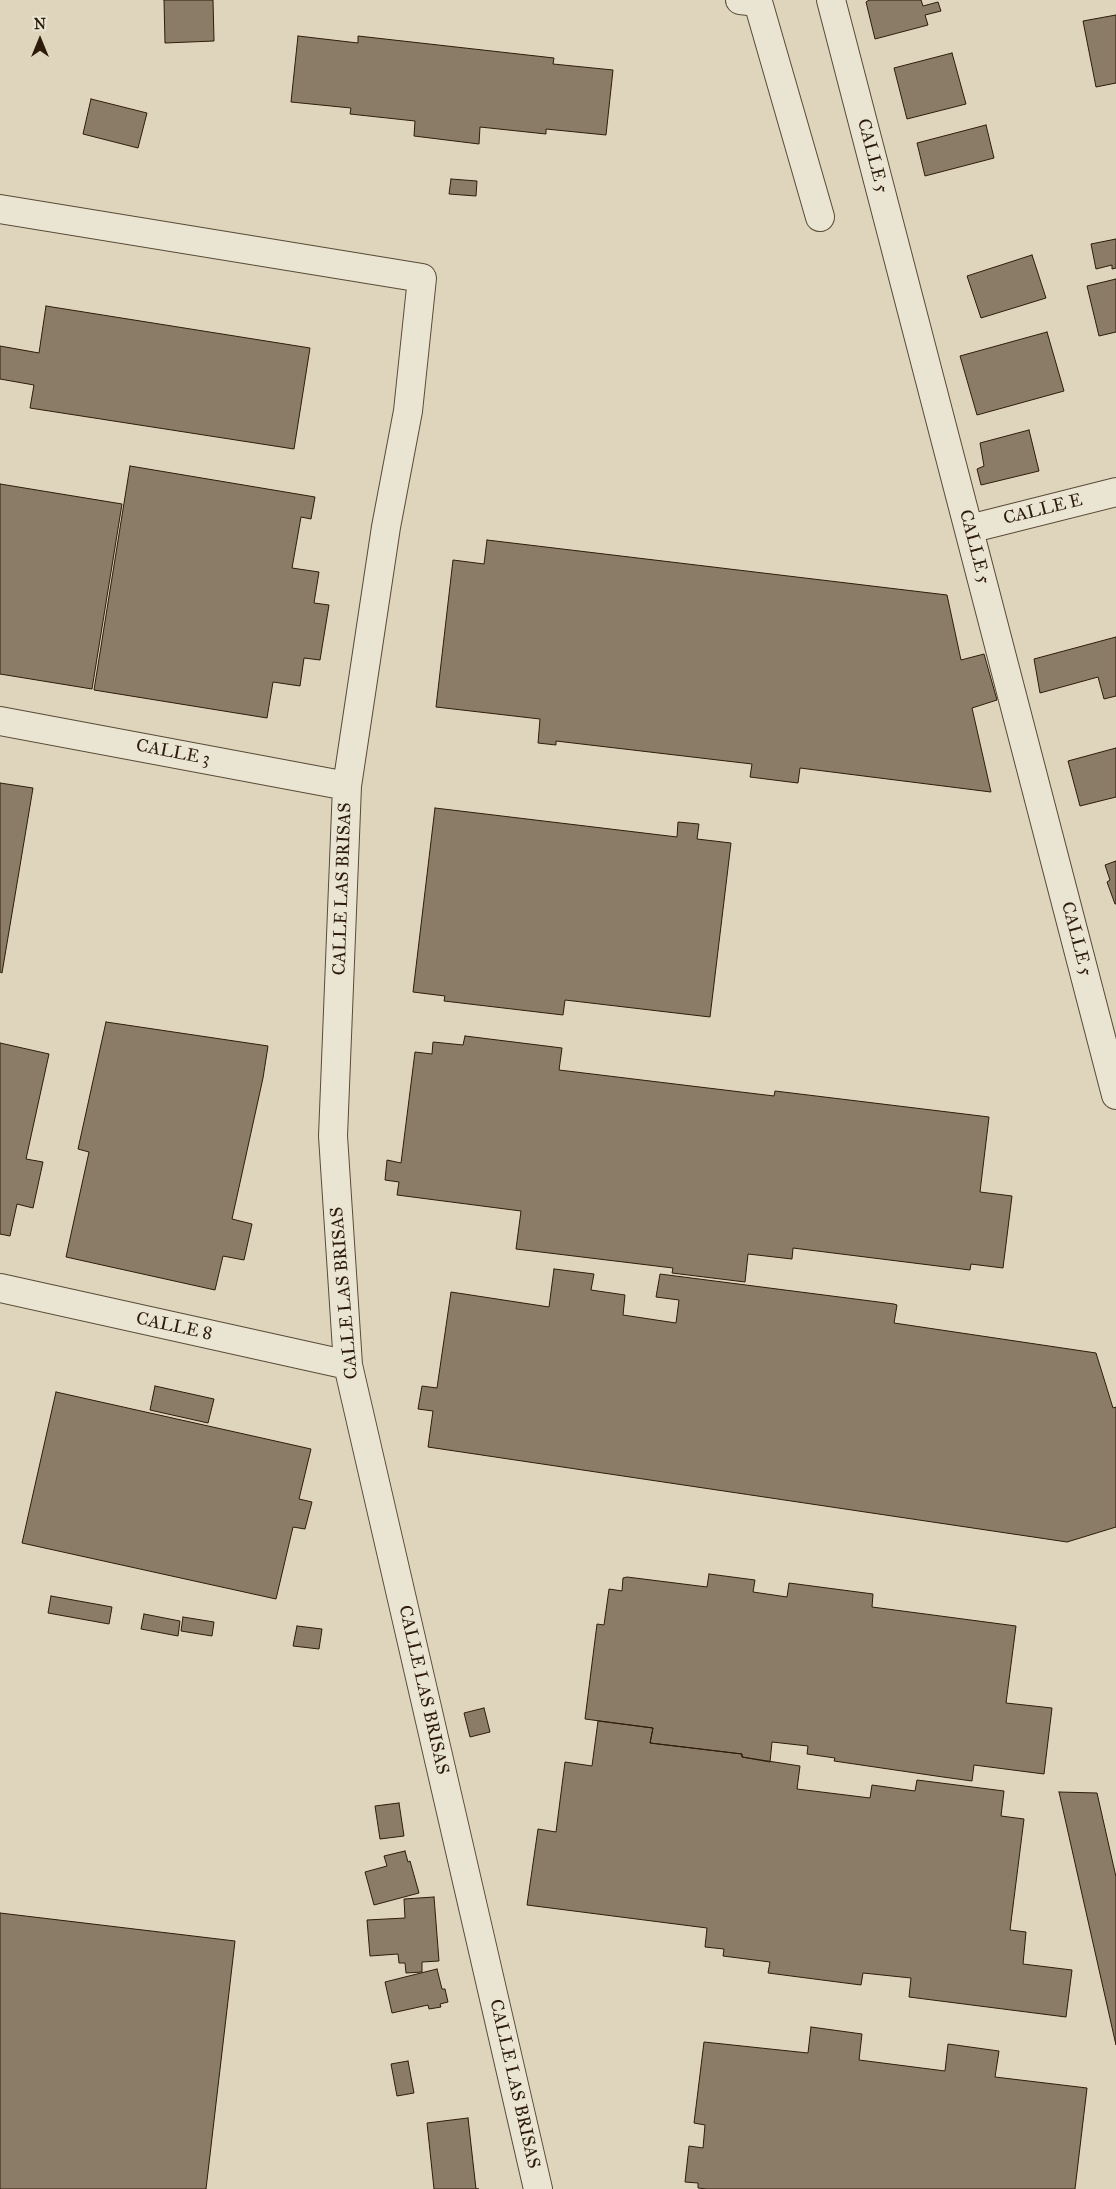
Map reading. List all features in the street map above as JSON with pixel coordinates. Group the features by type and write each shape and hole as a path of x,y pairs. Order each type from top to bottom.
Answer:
{"street":[{"path":"740,0 758,2 820,217"},
{"name":"CALLE 5","path":"831,0 1116,1095"},
{"name":"CALLE LAS BRISAS","path":"0,209 422,278 408,412 386,526 347,786 333,1136 348,1365 538,2189"},
{"name":"CALLE E","path":"970,529 1116,492"},
{"name":"CALLE 3","path":"0,721 347,786"},
{"name":"CALLE 8","path":"0,1288 348,1365"}],"building":[{"path":"164,0 213,0 214,41 165,43"},
{"path":"869,0 921,0 923,6 938,2 941,11 925,15 928,25 875,39 866,2"},
{"path":"1116,15 1116,83 1096,87 1083,21"},
{"path":"298,36 358,43 358,36 554,58 553,64 613,70 606,135 546,129 546,134 480,127 479,144 414,136 415,121 350,114 351,108 291,102"},
{"path":"952,53 966,104 907,119 894,68"},
{"path":"91,99 147,113 138,148 83,134"},
{"path":"986,125 994,158 925,176 917,143"},
{"path":"451,179 477,181 476,196 449,194"},
{"path":"1116,239 1116,268 1112,269 1112,265 1096,269 1091,244"},
{"path":"1032,255 1046,298 981,318 967,276"},
{"path":"1116,279 1116,332 1099,336 1087,286"},
{"path":"46,306 310,348 294,449 30,408 34,385 0,379 0,346 39,353"},
{"path":"1047,332 1064,391 977,415 960,356"},
{"path":"1029,430 1039,471 981,485 977,469 984,466 980,443"},
{"path":"130,466 315,497 311,519 301,517 292,568 319,572 314,603 329,605 320,660 304,658 300,686 273,682 267,718 94,690"},
{"path":"0,484 122,504 92,689 0,674"},
{"path":"487,540 947,595 961,660 984,654 997,700 972,708 991,792 800,768 798,783 750,777 752,764 556,741 556,745 538,743 540,719 436,707 453,560 484,564"},
{"path":"1116,637 1116,696 1104,699 1098,677 1040,693 1034,659"},
{"path":"1116,748 1116,797 1080,806 1068,761"},
{"path":"0,783 33,788 2,973 0,972"},
{"path":"435,808 677,837 678,822 699,824 697,839 731,843 710,1017 565,1000 563,1015 444,1001 445,996 413,992"},
{"path":"1116,861 1115,904 1107,882 1110,880 1105,865"},
{"path":"106,1022 268,1046 263,1078 232,1219 252,1224 244,1260 223,1256 215,1290 66,1257 89,1152 78,1149"},
{"path":"465,1036 562,1048 559,1070 774,1096 775,1091 989,1117 980,1192 1012,1196 1003,1268 971,1264 970,1270 793,1248 792,1259 748,1254 745,1282 672,1273 673,1268 516,1249 521,1211 397,1195 399,1182 385,1180 387,1160 401,1163 415,1052 432,1054 433,1042 463,1045"},
{"path":"0,1043 49,1054 26,1159 43,1162 33,1208 17,1204 10,1236 0,1234"},
{"path":"554,1269 594,1274 591,1290 625,1295 623,1315 676,1323 679,1300 656,1297 660,1274 894,1304 897,1305 894,1323 1096,1353 1113,1408 1116,1407 1116,1527 1067,1542 428,1447 433,1411 418,1409 422,1386 437,1388 451,1292 549,1307"},
{"path":"155,1386 214,1399 208,1423 150,1410"},
{"path":"56,1392 311,1449 299,1499 312,1502 305,1529 293,1527 276,1599 22,1543"},
{"path":"709,1574 755,1580 753,1592 787,1597 789,1583 873,1594 872,1607 1016,1626 1006,1703 1052,1708 1044,1774 974,1765 972,1781 834,1761 835,1758 807,1754 808,1746 772,1742 770,1762 742,1757 742,1754 650,1743 653,1728 585,1719 597,1624 604,1625 609,1589 622,1591 623,1578 627,1577 707,1587"},
{"path":"51,1596 112,1607 109,1624 48,1613"},
{"path":"144,1614 180,1621 178,1636 141,1629"},
{"path":"183,1617 214,1622 212,1636 181,1631"},
{"path":"297,1626 322,1629 319,1649 293,1646"},
{"path":"484,1708 490,1732 470,1737 464,1713"},
{"path":"598,1721 653,1728 650,1743 742,1754 742,1757 800,1766 797,1789 870,1798 872,1785 915,1791 917,1780 1004,1791 1001,1816 1024,1819 1010,1930 1026,1932 1023,1964 1072,1970 1066,2017 909,1997 911,1978 863,1973 861,1985 768,1973 770,1962 723,1956 724,1949 705,1947 707,1928 527,1905 538,1829 556,1832 565,1762 592,1766"},
{"path":"1059,1792 1097,1793 1116,1877 1116,2045"},
{"path":"399,1803 404,1836 380,1839 375,1806"},
{"path":"405,1851 408,1862 410,1861 419,1893 374,1905 365,1872 387,1866 384,1856"},
{"path":"434,1897 439,1961 422,1962 422,1972 406,1973 405,1963 399,1963 398,1954 370,1956 367,1920 405,1918 404,1899"},
{"path":"0,1913 235,1941 206,2189 0,2189"},
{"path":"437,1969 442,1989 445,1989 448,2002 440,2004 441,2007 429,2009 428,2005 392,2013 385,1982"},
{"path":"811,2027 862,2034 859,2060 945,2071 948,2044 999,2051 995,2077 1087,2088 1075,2189 707,2189 698,2188 698,2183 685,2182 689,2146 703,2148 705,2125 694,2123 704,2042 808,2053"},
{"path":"408,2061 414,2093 397,2096 391,2064"},
{"path":"468,2118 476,2189 434,2189 427,2123"}]}
